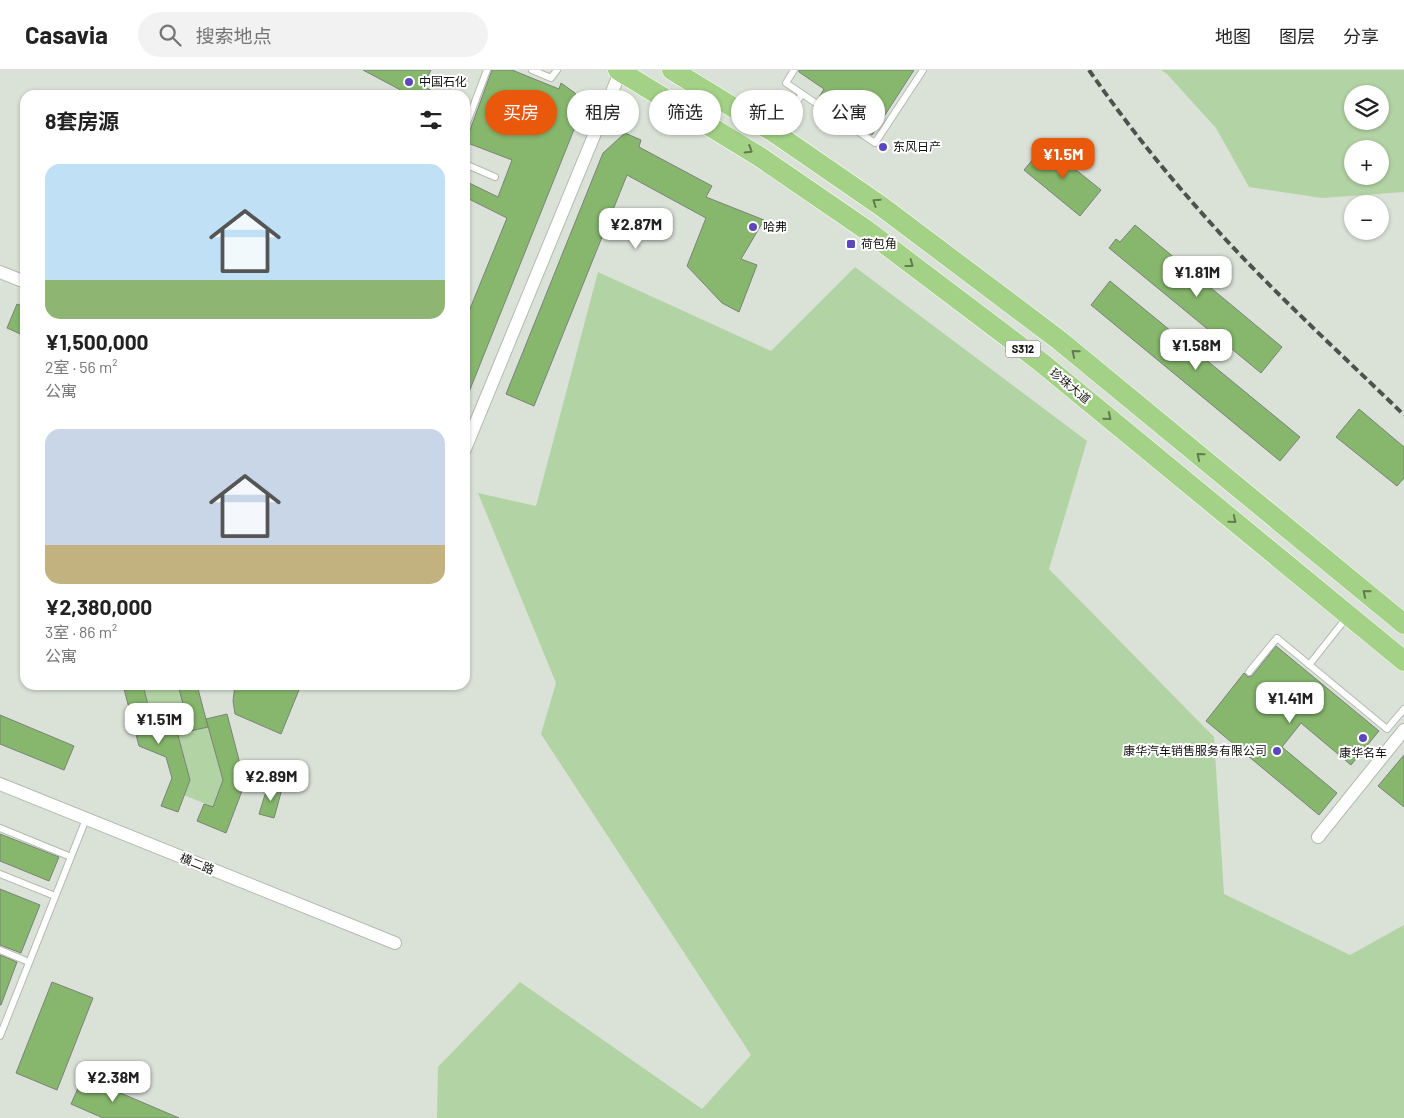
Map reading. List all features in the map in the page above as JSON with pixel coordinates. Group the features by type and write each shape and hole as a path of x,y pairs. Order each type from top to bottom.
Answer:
{"main road":[{"name":"S312","path":"672,70 731,106"},
{"name":"珍珠大道","path":"620,71 760,157 865,229 1042,363 1404,661"},
{"name":"S312","path":"777,135 881,206 1059,340 1404,624"}],"street":[{"path":"470,437 620,71"},
{"path":"0,272 20,280"},
{"path":"1318,837 1404,730"},
{"name":"横二路","path":"0,784 395,943"}],"lane":[{"path":"470,115 488,70"},
{"path":"532,70 551,78 557,70"},
{"path":"794,70 786,83 796,90"},
{"path":"803,95 875,143 923,70"},
{"path":"470,166 495,177"},
{"path":"1309,665 1349,616"},
{"path":"1250,672 1277,638 1387,729 1404,709"},
{"path":"0,1036 2,1023 29,962 86,819"},
{"path":"0,828 71,857"},
{"path":"0,874 55,896"},
{"path":"0,950 29,962"}],"green space":[{"path":"1161,70 1404,70 1404,192 1322,198 1249,187 1216,128 1167,74"},
{"path":"855,267 1087,441 1049,569 1214,737 1224,894 1350,955 1404,925 1404,1118 437,1118 438,1067 520,982 702,1109 751,1055 541,734 556,683 478,493 536,506 598,272 771,351"},
{"path":"144,690 179,690 188,724 155,733"},
{"path":"208,726 223,780 213,807 184,795 177,735"}],"building":[{"path":"363,70 431,70 423,86 431,90 401,90"},
{"path":"492,70 512,70 559,89 561,83 571,90 567,90 567,135 572,135 470,390 470,309 507,218 470,200 470,183 498,197 512,160 470,144 470,130"},
{"path":"799,70 914,70 885,115 885,90 823,90 799,72"},
{"path":"623,135 630,135 641,140 639,147 712,186 706,197 764,220 741,259 757,265 739,312 722,303 687,266 706,218 627,175 534,406 506,394 603,153"},
{"path":"1045,145 1101,190 1080,216 1024,170"},
{"path":"1135,225 1282,347 1261,373 1109,248 1116,239 1120,242"},
{"path":"1110,281 1300,437 1280,461 1091,305"},
{"path":"17,304 20,305 20,334 7,328"},
{"path":"1359,409 1404,447 1404,478 1397,486 1336,437"},
{"path":"1276,646 1379,731 1351,765 1301,723 1282,747 1337,793 1319,815 1206,721 1244,673 1248,677 1252,676"},
{"path":"124,690 144,690 155,733 176,728 190,780 178,812 161,806 172,778 166,757 139,746"},
{"path":"179,690 198,690 208,727 190,731"},
{"path":"234,690 299,690 281,734 235,714 233,701"},
{"path":"227,714 245,783 226,833 197,821 204,804 213,807 223,780 206,719"},
{"path":"0,715 74,746 64,770 0,744"},
{"path":"1404,755 1404,807 1378,786"},
{"path":"268,785 282,789 274,818 259,814"},
{"path":"0,834 59,857 49,881 0,861"},
{"path":"0,889 40,905 21,953 0,945"},
{"path":"0,955 17,962 1,1005 0,1005"},
{"path":"52,982 93,998 57,1090 16,1073"},
{"path":"83,1077 179,1118 103,1118 71,1104"}],"railway":[{"path":"1089,70 1156,160 1224,238 1300,315 1404,415"}],"place":[{"name":"中国石化","path":"409,82"},
{"name":"东风日产","path":"883,147"},
{"name":"哈弗","path":"753,227"},
{"name":"荷包角","path":"851,244"},
{"name":"康华名车","path":"1363,738"},
{"name":"康华汽车销售服务有限公司","path":"1277,751"}]}
